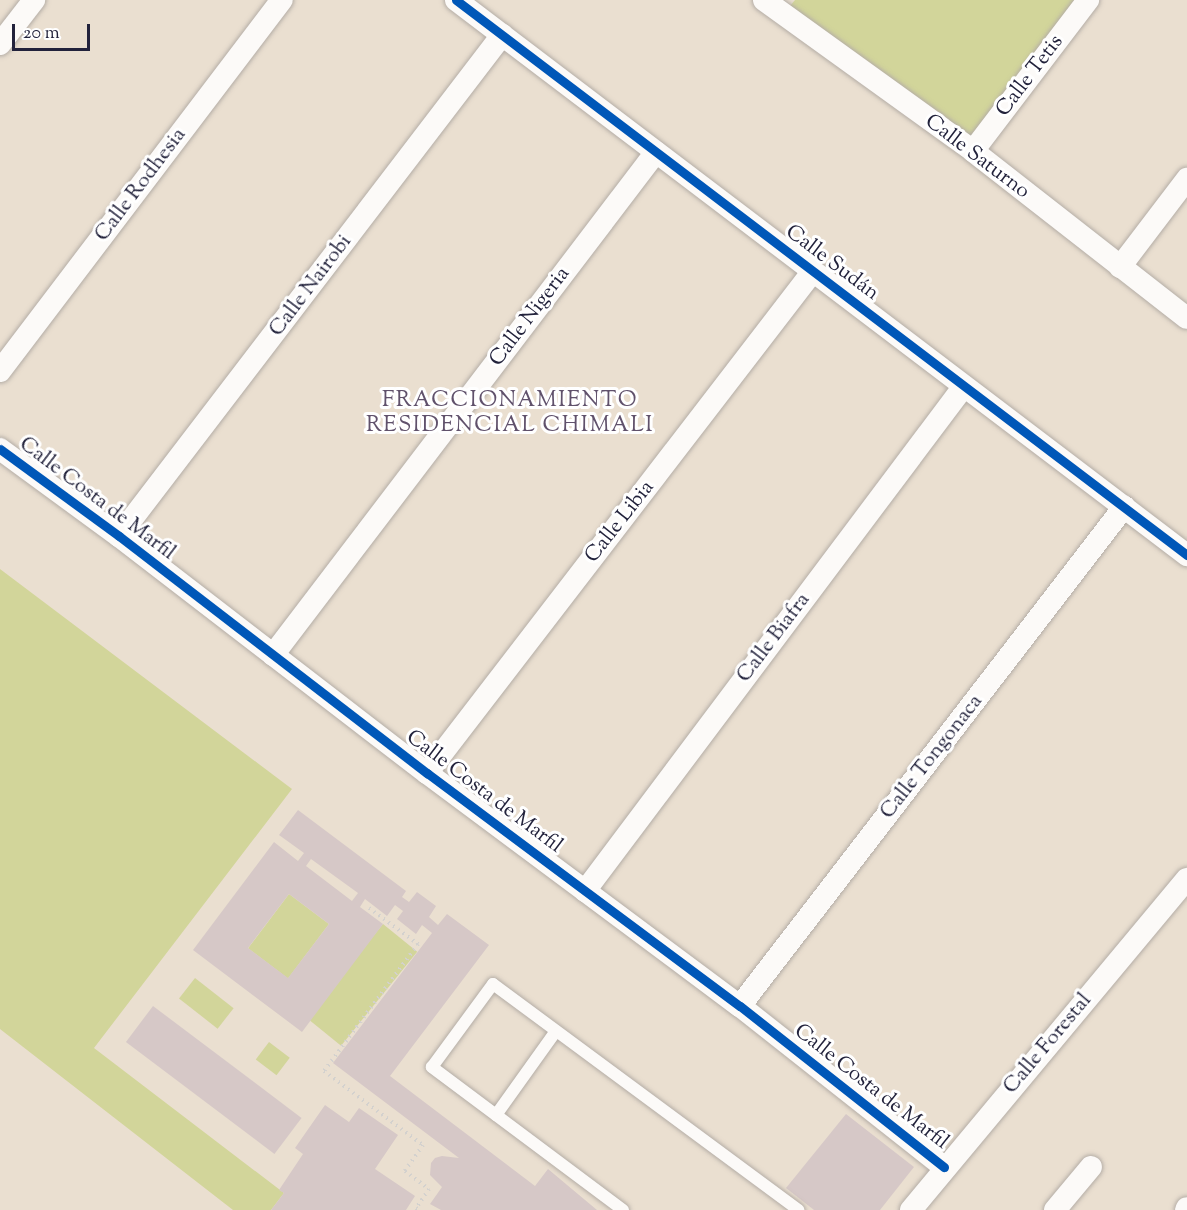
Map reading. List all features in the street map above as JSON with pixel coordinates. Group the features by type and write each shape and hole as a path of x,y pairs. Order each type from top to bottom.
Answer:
{"street":[{"path":"0,44 34,0"},
{"name":"Calle Rodhesia","path":"0,371 282,0"},
{"name":"Calle Sudán","path":"456,0 1187,555"},
{"name":"Calle Tetis","path":"973,152 1088,0"},
{"name":"Calle Saturno","path":"777,4 1187,318"},
{"name":"Calle Nairobi","path":"119,536 502,35"},
{"name":"Calle Nigeria","path":"273,655 656,152"},
{"path":"1120,267 1187,179"},
{"name":"Calle Libia","path":"427,773 813,271"},
{"name":"Calle Biafra","path":"585,891 964,386"},
{"name":"Calle Costa de Marfil","path":"0,449 119,536 427,773 740,1006 944,1167"},
{"name":"Calle Tongonaca","path":"740,1006 1124,507"},
{"name":"Calle Forestal","path":"911,1210 944,1167 1187,879"},
{"path":"1055,1210 1092,1167"}],"lane":[{"path":"623,1210 432,1067 493,984 798,1210"},
{"path":"496,1115 527,1075 556,1031"}],"path":[{"path":"369,908 418,944 324,1071 423,1145 405,1171 429,1189 416,1208 419,1210"}],"green space":[{"path":"795,0 1079,0 962,149 785,12"},
{"path":"0,569 292,789 94,1048 284,1193 271,1210 233,1210 0,1029"},
{"path":"289,894 329,924 288,978 248,948"},
{"path":"383,924 417,952 341,1046 307,1018"},
{"path":"195,978 234,1008 218,1029 179,998"},
{"path":"269,1042 290,1058 277,1075 256,1060"}],"building":[{"path":"298,810 406,891 402,897 409,902 417,892 436,906 429,917 438,925 447,914 489,945 390,1076 535,1186 548,1169 597,1210 441,1210 430,1204 442,1187 430,1175 431,1163 435,1158 442,1156 459,1158 333,1063 432,933 422,925 416,934 397,919 403,911 395,905 387,916 365,899 360,907 383,924 302,1032 193,950 274,842 298,861 304,853 279,835","holes":["311,859 358,893 352,901 306,866","289,894 329,924 288,978 248,948"]},
{"path":"153,1006 302,1118 274,1154 126,1042"},
{"path":"325,1105 349,1122 359,1108 398,1135 375,1169 415,1196 406,1210 271,1210 284,1193 279,1190 303,1154 295,1148"},
{"path":"846,1114 914,1167 880,1210 814,1210 786,1188"}],"cycle path":[{"path":"456,0 1187,555"},
{"path":"0,449 119,536 427,773 740,1006 944,1167"}],"district":[{"name":"FRACCIONAMIENTO RESIDENCIAL CHIMALI","path":"510,414"}]}
